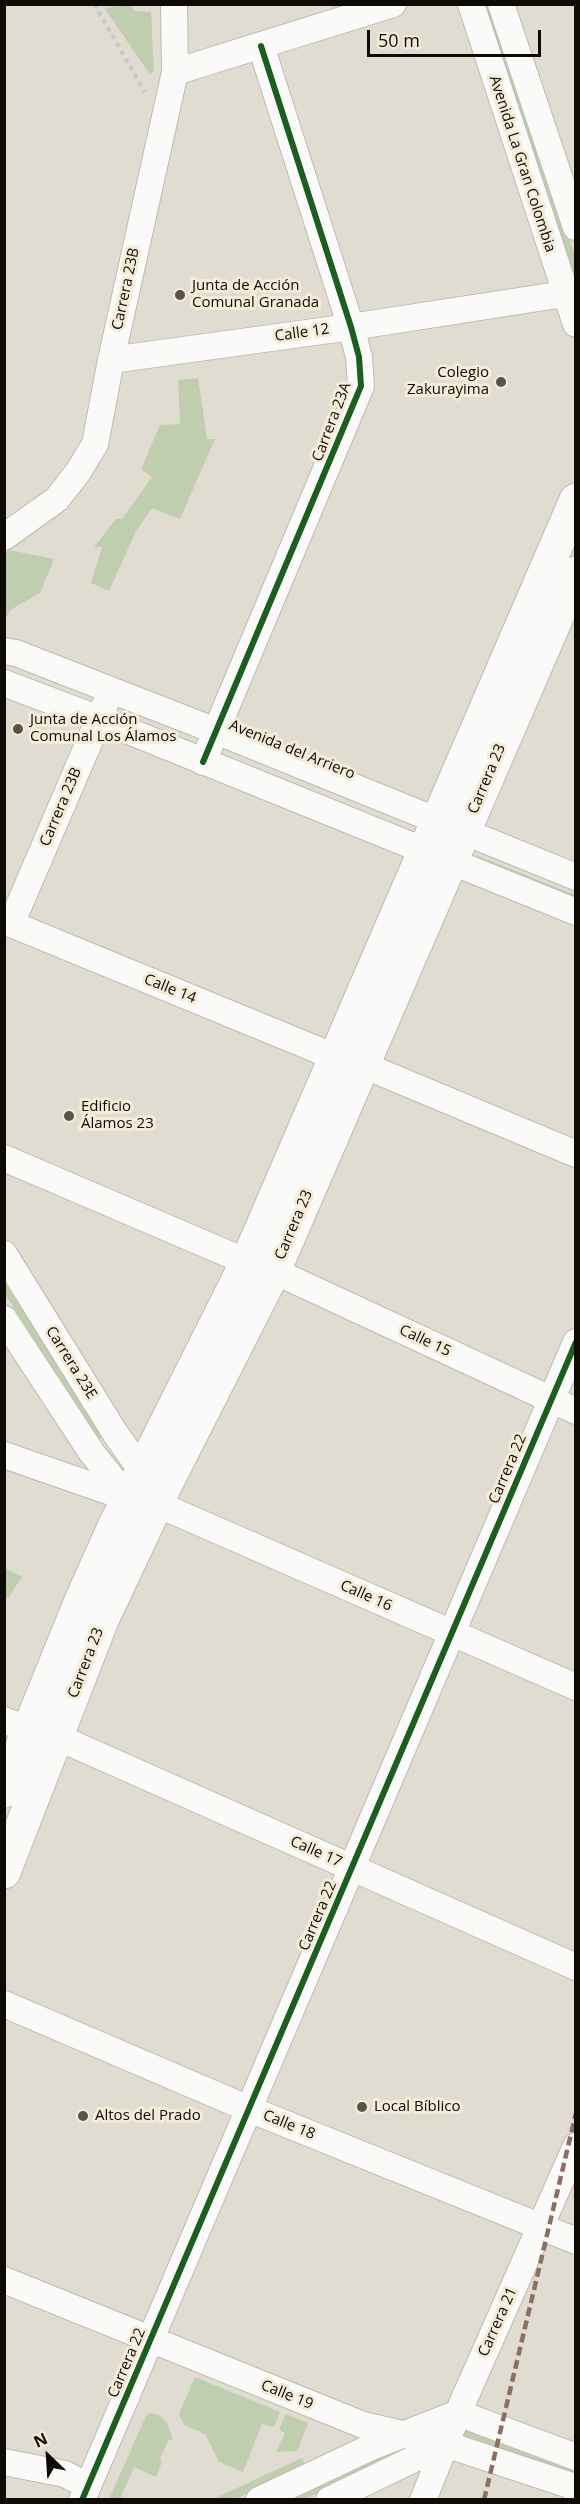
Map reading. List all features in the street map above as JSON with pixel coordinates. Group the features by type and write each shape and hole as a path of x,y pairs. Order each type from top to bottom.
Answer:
{"main road":[{"name":"Carrera 23","path":"4,1791 30,1729 102,1620 142,1491 261,1267 438,857 576,500"},
{"name":"Carrera 23","path":"450,826 566,620 576,573"},
{"name":"Carrera 23","path":"4,1872 30,1729"}],"street":[{"name":"Carrera 23B","path":"4,537 57,499 78,472 95,444 111,360 175,72 174,4"},
{"path":"175,72 393,4"},
{"name":"Avenida La Gran Colombia","path":"471,4 564,294 576,324"},
{"path":"501,4 576,227"},
{"name":"Carrera 23A","path":"203,762 361,386 359,357 351,327 261,46"},
{"name":"Calle 12","path":"111,360 351,327 564,294"},
{"path":"10,652 9,684 576,912"},
{"name":"Avenida del Arriero","path":"10,652 216,731 576,877"},
{"name":"Carrera 23B","path":"8,922 111,691"},
{"name":"Calle 14","path":"8,922 576,1154"},
{"name":"Calle 15","path":"4,1158 261,1267 576,1411"},
{"name":"Carrera 23E","path":"4,1254 115,1433 142,1491"},
{"name":"Carrera 23E","path":"4,1319 92,1453 142,1491"},
{"name":"Carrera 22","path":"85,2493 576,1342"},
{"name":"Calle 16","path":"4,1455 142,1491 452,1634 576,1687"},
{"name":"Calle 17","path":"30,1729 576,1967"},
{"name":"Calle 18","path":"4,2004 249,2109 576,2241"},
{"name":"Carrera 21","path":"423,2499 458,2413 576,2146"},
{"name":"Calle 19","path":"4,2280 363,2425 445,2444 569,2485 576,2490"},
{"path":"259,2499 402,2434 458,2413 576,2457"},
{"path":"329,2499 445,2444"},
{"path":"4,2462 65,2474 85,2493"}],"path":[{"path":"94,4 162,123"}],"green space":[{"path":"130,5 135,11 151,12 154,72 149,73 105,9"},
{"path":"480,5 492,5 575,256 575,306"},
{"path":"198,378 207,439 215,439 180,519 152,508 136,531 109,591 91,583 102,547 94,547 116,519 122,519 152,477 141,469 160,425 180,424 178,380"},
{"path":"9,550 54,559 40,593 10,610 5,620 5,554"},
{"path":"478,856 575,895 575,900 476,860"},
{"path":"4,1281 104,1436 98,1440 5,1294"},
{"path":"5,1568 22,1577 8,1598 5,1596"},
{"path":"195,2377 280,2412 274,2427 262,2424 243,2472 219,2462 205,2434 184,2425 179,2414"},
{"path":"150,2413 159,2415 167,2423 173,2439 168,2441 160,2459 162,2462 156,2477 134,2467 120,2499 109,2499 146,2416"},
{"path":"286,2414 308,2423 297,2451 276,2452 285,2433 279,2430"},
{"path":"463,2428 575,2470 575,2474 460,2434"},
{"path":"405,2439 411,2450 305,2499 278,2500"},
{"path":"302,2458 306,2467 235,2499 211,2500"}],"marked path":[{"path":"484,2500 576,2113"}],"cycle path":[{"path":"203,762 361,386 359,357 351,327 261,46"},
{"path":"82,2500 576,1342"}],"place":[{"name":"Junta de Acción Comunal Granada","path":"180,295"},
{"name":"Colegio Zakurayima","path":"501,382"},
{"name":"Junta de Acción Comunal Los Álamos","path":"18,729"},
{"name":"Edificio Álamos 23","path":"69,1116"},
{"name":"Local Bíblico","path":"362,2107"},
{"name":"Altos del Prado","path":"83,2116"}]}
